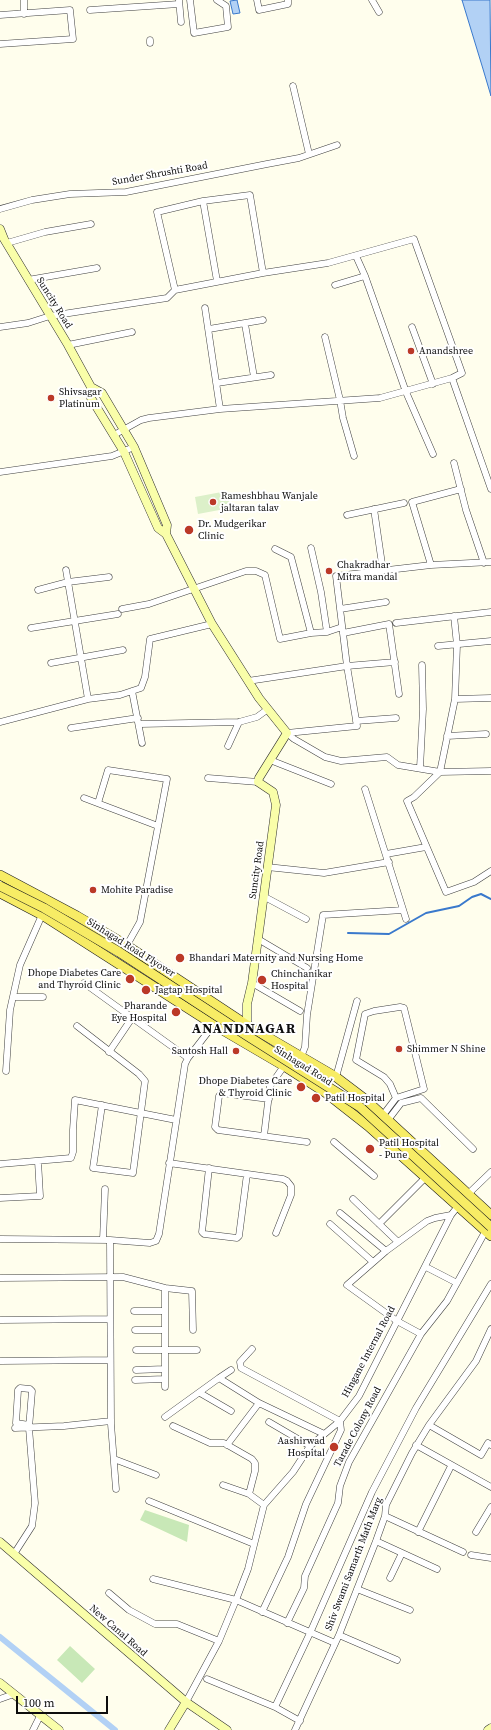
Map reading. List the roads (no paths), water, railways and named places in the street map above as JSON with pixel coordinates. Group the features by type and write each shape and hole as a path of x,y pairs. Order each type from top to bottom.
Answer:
{"main road":[{"name":"Sinhagad Road","path":"0,875 78,916 126,945 247,1025 336,1077 386,1117 491,1215"},
{"name":"Sinhagad Road Flyover","path":"0,881 77,922 207,1005 332,1082 362,1104 491,1220"},
{"name":"Sinhagad Road Flyover","path":"0,886 44,908 119,952 360,1107 403,1144 489,1232"},
{"name":"Sinhagad Road","path":"0,893 42,915 214,1025 284,1066 326,1093 353,1114 457,1207 489,1232"}],"street":[{"path":"24,0 24,14"},
{"path":"112,0 113,8"},
{"path":"190,0 194,33 228,27 226,6 218,0"},
{"path":"257,0 259,10 288,4 288,0"},
{"path":"372,0 378,12"},
{"path":"90,10 179,2 181,22"},
{"path":"0,15 70,10 73,39 0,44"},
{"path":"293,86 309,154"},
{"name":"Sunder Shrushti Road","path":"0,210 32,200 70,194 126,192 299,158 337,145"},
{"path":"175,290 157,212 203,201 250,195 263,273"},
{"path":"203,201 217,281"},
{"path":"6,243 45,232 91,224"},
{"name":"Suncity Road","path":"0,229 6,243 68,345 91,387 91,398 124,452 158,528 166,534 212,624 248,681 287,733 294,739 324,757 341,761 387,757 398,765 440,772 491,771"},
{"path":"0,327 28,323 50,316 163,299 170,296 175,290 217,281 328,263 414,239 462,373 433,384 380,398 220,409 149,418 114,435"},
{"path":"356,256 365,276 406,392 433,454"},
{"path":"28,280 97,268"},
{"path":"335,285 365,276"},
{"path":"205,308 220,409"},
{"path":"209,329 263,320"},
{"path":"245,324 254,377"},
{"path":"412,327 433,384"},
{"path":"68,345 132,332"},
{"path":"325,337 343,418 354,456"},
{"path":"216,383 271,375"},
{"path":"452,378 491,489"},
{"name":"Suncity Road","path":"91,387 102,393 134,447 167,525 166,534"},
{"path":"0,472 112,456 134,447"},
{"path":"454,463 484,563"},
{"path":"431,565 412,502 461,489"},
{"path":"347,515 404,503"},
{"path":"374,510 383,571"},
{"path":"311,548 321,592 327,632"},
{"path":"275,550 291,556 311,633"},
{"path":"208,778 258,782 287,733 357,726 347,666 336,576 431,565 491,562"},
{"path":"66,570 88,699"},
{"path":"31,628 74,621 149,604 194,590 246,571 256,571 265,575 280,639 311,633 388,624 399,694"},
{"path":"38,590 68,582 109,577"},
{"path":"340,609 386,602"},
{"path":"396,623 491,612"},
{"path":"454,616 457,645 455,699 440,772 414,797 407,801 446,892 474,882 491,872"},
{"path":"0,722 88,699 120,695 141,688 145,677 150,639 212,624"},
{"path":"438,646 491,641"},
{"path":"51,663 123,650"},
{"path":"248,681 347,666 395,662"},
{"path":"420,768 423,716 422,665"},
{"path":"132,691 139,721 142,743"},
{"path":"455,699 491,698"},
{"path":"71,728 139,721 239,722 257,717 268,709"},
{"path":"356,721 396,718"},
{"path":"228,746 239,722"},
{"path":"447,736 486,734"},
{"path":"270,760 331,784"},
{"path":"98,803 108,770 167,779 140,922 126,945"},
{"name":"Suncity Road","path":"247,1025 247,1004 252,983 276,805 274,794 258,782"},
{"path":"365,789 406,919"},
{"path":"84,798 158,826"},
{"path":"386,854 426,847"},
{"path":"267,867 324,873 389,862"},
{"path":"263,896 306,919"},
{"path":"301,1056 305,1047 307,1015 323,915 403,910"},
{"path":"6,1071 8,1036 13,997 20,965 42,915"},
{"path":"258,939 307,968"},
{"path":"84,983 188,1058"},
{"path":"252,983 300,1011"},
{"path":"13,997 43,997"},
{"path":"336,1077 357,1001"},
{"path":"386,1117 396,1098 424,1089 404,1008 400,1007 365,1014 356,1060 384,1078 390,1084 396,1098"},
{"path":"0,1239 107,1240 150,1243 156,1241 159,1234 185,1064 224,1009"},
{"path":"109,1052 132,1018"},
{"path":"238,1039 247,1025"},
{"path":"77,1026 109,1052 140,1074 145,1081 133,1173 93,1168 102,1105"},
{"path":"0,1036 8,1036"},
{"path":"264,1136 270,1086 284,1066"},
{"path":"268,1099 222,1093 219,1096 215,1125 218,1130 307,1142"},
{"path":"386,1117 401,1103 421,1098 473,1149"},
{"path":"0,1164 71,1158 73,1152 75,1100 142,1112 176,1120"},
{"path":"334,1142 374,1176"},
{"path":"0,1198 40,1196 38,1161"},
{"path":"169,1163 283,1179 291,1186 291,1195 276,1233"},
{"path":"209,1168 202,1232 204,1234 237,1238 239,1236 247,1174"},
{"name":"Hingane Internal Road","path":"170,1730 219,1641 248,1569 264,1505 292,1472 310,1446 340,1421 359,1396 426,1267 451,1215 468,1193 491,1172"},
{"path":"379,1224 424,1178"},
{"path":"105,1189 110,1278 111,1420 116,1489"},
{"path":"353,1199 398,1242"},
{"path":"340,1213 386,1251"},
{"path":"421,1334 397,1321 347,1285 386,1251 427,1221 451,1215"},
{"path":"330,1224 373,1262"},
{"name":"Tarade Colony Road","path":"287,1623 306,1583 305,1576 338,1503 340,1486 349,1462 421,1334 447,1301 489,1232"},
{"path":"426,1267 457,1284"},
{"path":"0,1278 123,1277 165,1288 192,1291 193,1330"},
{"path":"275,1707 310,1633 372,1492 416,1408 491,1284"},
{"path":"165,1288 165,1387"},
{"path":"134,1311 165,1311"},
{"path":"0,1320 110,1319"},
{"name":"Shiv Swami Samarth Math Marg","path":"295,1730 339,1635 376,1541 385,1516 386,1505 416,1445 476,1361 491,1329"},
{"path":"135,1330 165,1330"},
{"path":"252,1348 240,1362 241,1368 340,1421 340,1433 306,1504 288,1557 262,1612"},
{"path":"136,1350 197,1350"},
{"path":"0,1361 110,1360"},
{"path":"136,1370 165,1369"},
{"path":"165,1417 231,1370"},
{"path":"218,1378 259,1402 324,1434"},
{"path":"135,1380 166,1379"},
{"path":"14,1554 32,1526 35,1502 29,1426 32,1391 30,1389 20,1388 18,1390 16,1423 29,1426"},
{"path":"200,1392 231,1411"},
{"path":"227,1445 259,1402"},
{"path":"15,1428 111,1420"},
{"path":"269,1422 310,1446"},
{"path":"429,1425 481,1456 488,1443 491,1445"},
{"path":"173,1426 210,1443 219,1442 227,1445 252,1459 255,1463 255,1471 249,1494"},
{"path":"416,1445 491,1488"},
{"path":"114,1459 156,1475"},
{"path":"418,1532 451,1466"},
{"path":"223,1485 249,1494 264,1505"},
{"path":"149,1501 254,1544"},
{"path":"476,1532 491,1507"},
{"path":"385,1516 463,1552"},
{"path":"376,1541 437,1569"},
{"name":"New Canal Road","path":"0,1542 186,1702 227,1730"},
{"path":"390,1578 402,1553"},
{"path":"471,1555 491,1558"},
{"path":"153,1579 236,1600 335,1643"},
{"path":"357,1589 410,1610"},
{"path":"109,1593 129,1610 155,1624 177,1624 219,1641"},
{"path":"339,1635 397,1660"},
{"path":"207,1679 275,1707 300,1721"},
{"path":"0,1683 59,1730"},
{"path":"0,1699 14,1694"},
{"path":"33,1730 40,1716"}],"water":[{"path":"237,0 240,13 233,14 230,1"},
{"path":"462,0 490,0 491,96 483,69"}],"waterway":[{"path":"348,933 389,934 426,913 459,906 472,897 481,894 491,899"},
{"path":"0,1637 115,1730"}],"place":[{"name":"Anandshree","path":"411,351"},
{"name":"Shivsagar Platinum","path":"51,398"},
{"name":"Rameshbhau Wanjale jaltaran talav","path":"213,502"},
{"name":"Dr. Mudgerikar Clinic","path":"189,530"},
{"name":"Chakradhar Mitra mandal","path":"329,571"},
{"name":"Mohite Paradise","path":"93,890"},
{"name":"Bhandari Maternity and Nursing Home","path":"180,958"},
{"name":"Dhope Diabetes Care and Thyroid Clinic","path":"130,979"},
{"name":"Chinchanikar Hospital","path":"262,980"},
{"name":"Jagtap Hospital","path":"146,990"},
{"name":"Pharande Eye Hospital","path":"176,1012"},
{"name":"Shimmer N Shine","path":"399,1049"},
{"name":"Santosh Hall","path":"236,1051"},
{"name":"Dhope Diabetes Care & Thyroid Clinic","path":"301,1087"},
{"name":"Patil Hospital","path":"316,1098"},
{"name":"Patil Hospital - Pune","path":"370,1149"},
{"name":"Aashirwad Hospital","path":"334,1447"}],"district":[{"name":"ANANDNAGAR","path":"244,1029"}]}
